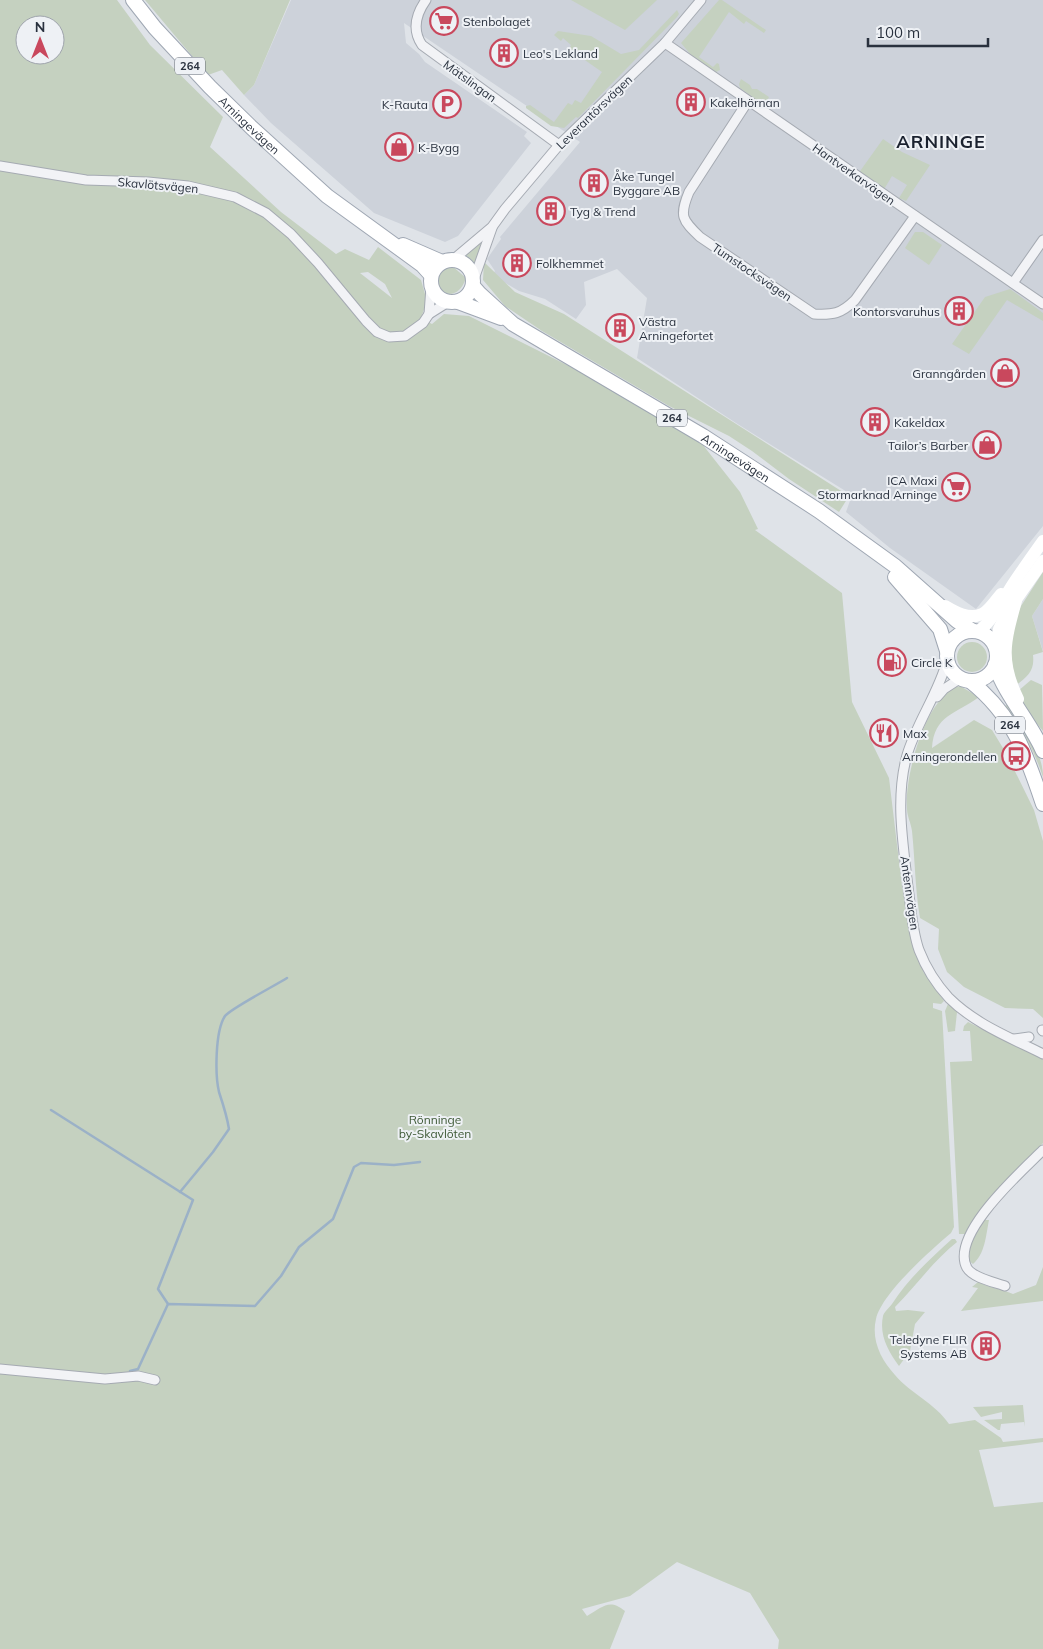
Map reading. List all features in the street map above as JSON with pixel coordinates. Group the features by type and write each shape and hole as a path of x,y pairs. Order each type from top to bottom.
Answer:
{"main road":[{"name":"Arningevägen","path":"133,0 155,28 192,68 252,128 327,196 422,265 431,281"},
{"name":"Arningevägen","path":"380,235 448,260"},
{"path":"431,281 435,268 448,260"},
{"name":"264","path":"448,260 461,261 468,266 472,272 473,283"},
{"name":"264","path":"431,281 437,296 453,302"},
{"name":"Arningevägen","path":"473,283 480,294 507,320"},
{"path":"453,302 468,295 473,283"},
{"name":"Arningevägen","path":"453,302 507,320 712,441 834,522 895,566 957,621 975,632"},
{"name":"Arningevägen","path":"834,522 890,572 915,599 940,629 947,656"},
{"path":"947,656 951,643 957,636 964,632 975,632"},
{"name":"264","path":"975,632 985,635 995,647 995,665 1004,687 1040,746"},
{"name":"264","path":"947,656 952,671 986,693 1000,710 1020,742 1043,804"},
{"path":"965,679 985,677 995,665"}],"street":[{"name":"Mätslingan","path":"426,0 418,13 416,31 416,36 422,45 559,144"},
{"name":"Leverantörsvägen","path":"473,283 492,228 505,209 559,144 665,43 701,0"},
{"name":"Hantverkarvägen","path":"665,43 1043,304"},
{"name":"Tumstocksvägen","path":"748,101 689,192 683,208 686,224 700,237 814,314 833,314 846,310 855,300 915,216"},
{"name":"Skavlötsvägen","path":"0,166 86,180 148,182 188,186 235,198 266,213 291,234 318,263 366,322 377,332 389,337 405,336 418,327 429,314 453,302"},
{"name":"Leverantörsvägen","path":"448,260 492,228"},
{"path":"1013,284 1043,240"},
{"path":"429,314 431,281"},
{"path":"975,632 988,623 1043,541"},
{"path":"995,647 999,628 1043,561"},
{"path":"925,594 956,612 970,616 982,614 1013,585"},
{"path":"1016,600 1006,636 1006,665 1009,680 1040,746"},
{"name":"Antennvägen","path":"947,656 942,678 923,716 907,755 901,793 903,842 913,922 919,949 928,972 949,998 974,1018 1042,1052"},
{"name":"Antennvägen","path":"929,706 944,689 965,679"},
{"path":"1014,1039 1029,1037"},
{"path":"1005,1286 977,1276 968,1269 964,1259 965,1246 970,1233 982,1214 1043,1150"},
{"path":"0,1368 105,1379 138,1376 155,1380"}],"shaded area":[{"path":"291,0 1043,0 1043,526 976,609 890,548 846,512 852,495 736,423 637,358 647,298 617,269 584,282 586,305 576,319 545,299 519,291 492,275 495,271 487,259 501,239 500,237 580,142 404,23 406,43 425,62 527,132 524,136 531,143 458,236 445,242 374,213 271,123 244,95 254,85"},
{"path":"1043,599 1043,651 1032,616"}],"green space":[{"name":"Rönninge by-Skavlöten","path":"0,0 117,0 150,45 223,117 210,147 281,212 336,254 345,249 369,260 378,247 421,280 427,301 421,318 432,324 444,314 469,316 587,375 699,440 740,492 758,529 755,530 842,593 852,702 889,778 902,886 912,940 924,973 933,977 937,991 944,1001 941,1004 933,1003 933,1008 942,1011 954,1227 951,1233 908,1273 887,1297 876,1319 876,1342 885,1363 901,1382 937,1410 949,1424 975,1420 1001,1438 1003,1442 1043,1438 1043,1442 979,1450 994,1507 1043,1502 1043,1649 778,1649 779,1640 750,1593 677,1562 630,1596 582,1609 587,1616 610,1604 625,1611 610,1649 0,1649","holes":["368,272 385,284 392,298 360,273"]},
{"path":"145,0 290,0 254,85 244,95 222,70 208,75"},
{"path":"571,0 657,0 625,30"},
{"path":"719,0 722,0 766,30 764,33 746,21 744,24 729,12 699,57 713,67 717,63 719,64 720,70 716,72 691,55 681,43"},
{"path":"677,10 679,14 677,17 578,118 576,117 564,128 551,126 526,108 526,106 530,105 554,122 568,103 572,105 575,100 581,103 602,72 569,49 571,45 563,38 561,41 554,35 558,31 591,36 621,54 639,50"},
{"path":"741,79 750,85 752,89 757,89 769,97 766,103 762,104 740,88"},
{"path":"883,139 902,152 930,165 906,201 899,198 907,185 892,176 883,191 858,174"},
{"path":"915,232 923,232 942,245 929,265 905,248"},
{"path":"485,236 474,267 464,256"},
{"path":"484,262 515,292 564,314 849,496 839,512 729,436 669,406 542,331 505,306 483,280"},
{"path":"447,264 451,265 466,278 461,288 454,293 447,294 437,285 436,278 439,271"},
{"path":"1010,289 1043,313 1043,321 1007,300 969,354 952,344 985,297"},
{"path":"1043,572 1043,599 1032,616 1043,652 1033,655 1033,665 1029,673 1015,686 1009,670 1013,624 1021,606"},
{"path":"972,642 983,646 987,657 983,668 972,672 961,668 957,657 961,646"},
{"path":"1031,680 1042,685 1043,731 1029,714 1018,691"},
{"path":"960,686 979,697 948,716 942,722 937,728 932,748 974,720 992,730 1006,753 1034,810 1043,841 1043,1018 1033,1009 1005,1008 964,987 947,972 938,949 939,929 920,918 912,831 907,812 909,777 913,758 927,720 937,704 948,692"},
{"path":"1010,703 1036,748 1040,758 1043,777 1027,740 1005,706"},
{"path":"948,1004 957,1012 955,1031 948,1032 945,1011"},
{"path":"968,1022 1043,1059 1043,1143 980,1211 966,1234 959,1234 950,1062 972,1061 970,1031 963,1031 964,1026"},
{"path":"984,1220 989,1220 984,1244 980,1255 973,1264 968,1260 970,1243 976,1228"},
{"path":"952,1239 955,1239 957,1242 940,1257 895,1307 896,1311 925,1312 915,1324 910,1351 899,1366 891,1355 883,1336 882,1323 884,1314 912,1278"},
{"path":"1043,1267 1043,1301 961,1311 978,1288 972,1287 978,1282 1013,1294 1036,1285"},
{"path":"1023,1405 1025,1427 1024,1422 1001,1424 1000,1430 984,1420 1002,1419 1002,1412 981,1417 973,1407"}],"waterway":[{"path":"180,1192 229,1129 219,1092 217,1075 219,1032 225,1016 287,978"},
{"path":"51,1110 193,1200 158,1289 168,1304"},
{"path":"130,1371 138,1369 168,1304 255,1306 281,1276 299,1247 333,1219 354,1167 361,1163 394,1165 420,1162"}],"place":[{"name":"Stenbolaget","path":"444,21"},
{"name":"Leo's Lekland","path":"504,53"},
{"name":"Kakelhörnan","path":"691,102"},
{"name":"K-Rauta","path":"447,104"},
{"name":"K-Bygg","path":"399,147"},
{"name":"Åke Tungel Byggare AB","path":"594,183"},
{"name":"Tyg & Trend","path":"551,211"},
{"name":"Folkhemmet","path":"517,263"},
{"name":"Kontorsvaruhus","path":"959,311"},
{"name":"Västra Arningefortet","path":"620,328"},
{"name":"Granngården","path":"1005,373"},
{"name":"Kakeldax","path":"875,422"},
{"name":"Tailor’s Barber","path":"987,445"},
{"name":"ICA Maxi Stormarknad Arninge","path":"956,487"},
{"name":"Circle K","path":"892,662"},
{"name":"Max","path":"884,733"},
{"name":"Arningerondellen","path":"1016,756"},
{"name":"Teledyne FLIR Systems AB","path":"986,1346"}],"district":[{"name":"ARNINGE","path":"941,141"}]}
